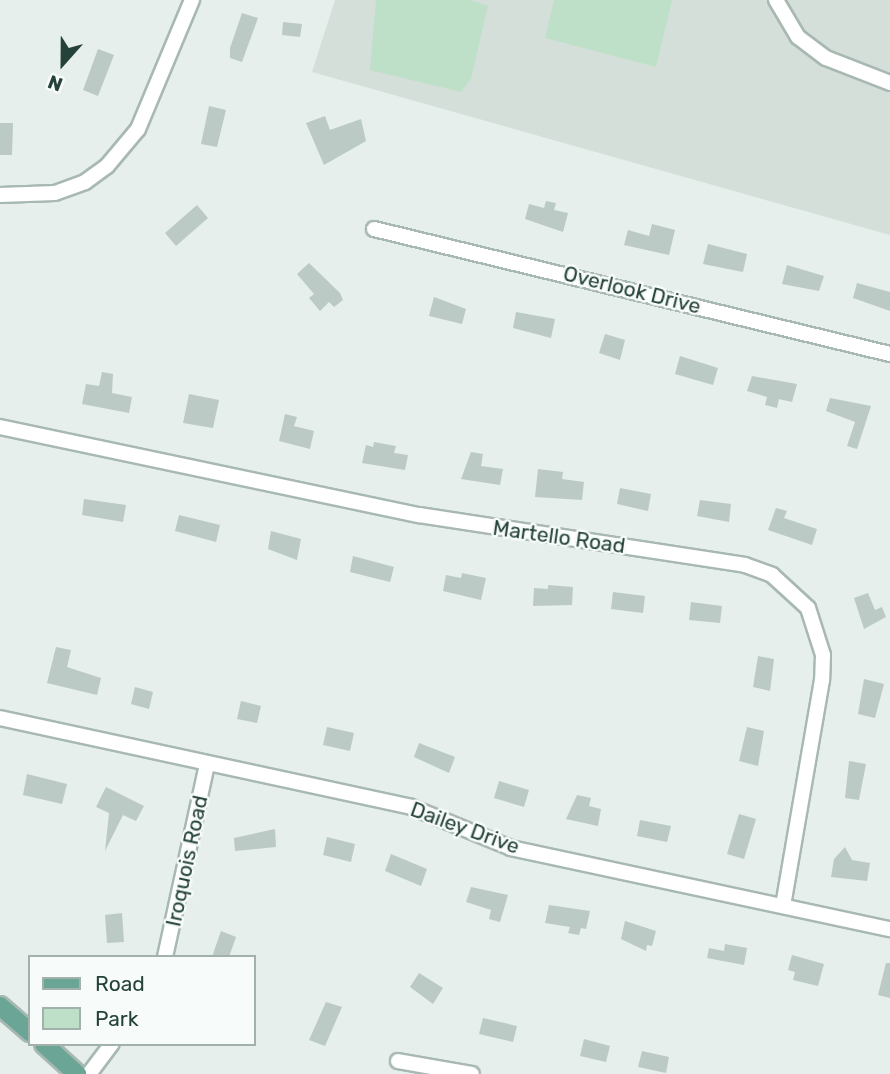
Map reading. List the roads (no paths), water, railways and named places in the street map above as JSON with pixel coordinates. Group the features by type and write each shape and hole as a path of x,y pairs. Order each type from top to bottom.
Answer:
{"main road":[{"path":"0,1006 28,1030"},
{"path":"46,1046 77,1074"}],"street":[{"path":"0,195 55,193 85,182 107,166 138,129 192,0"},
{"path":"776,0 798,37 818,53 840,66 890,83"},
{"name":"Overlook Drive","path":"374,229 890,354"},
{"name":"Martello Road","path":"0,427 419,515 745,565 772,575 808,608 823,655 822,680 783,905"},
{"name":"Dailey Drive","path":"0,718 207,765 411,807 511,848 890,929"},
{"name":"Iroquois Road","path":"165,955 207,765"},
{"path":"89,1074 110,1046"},
{"path":"398,1061 472,1074"}]}
